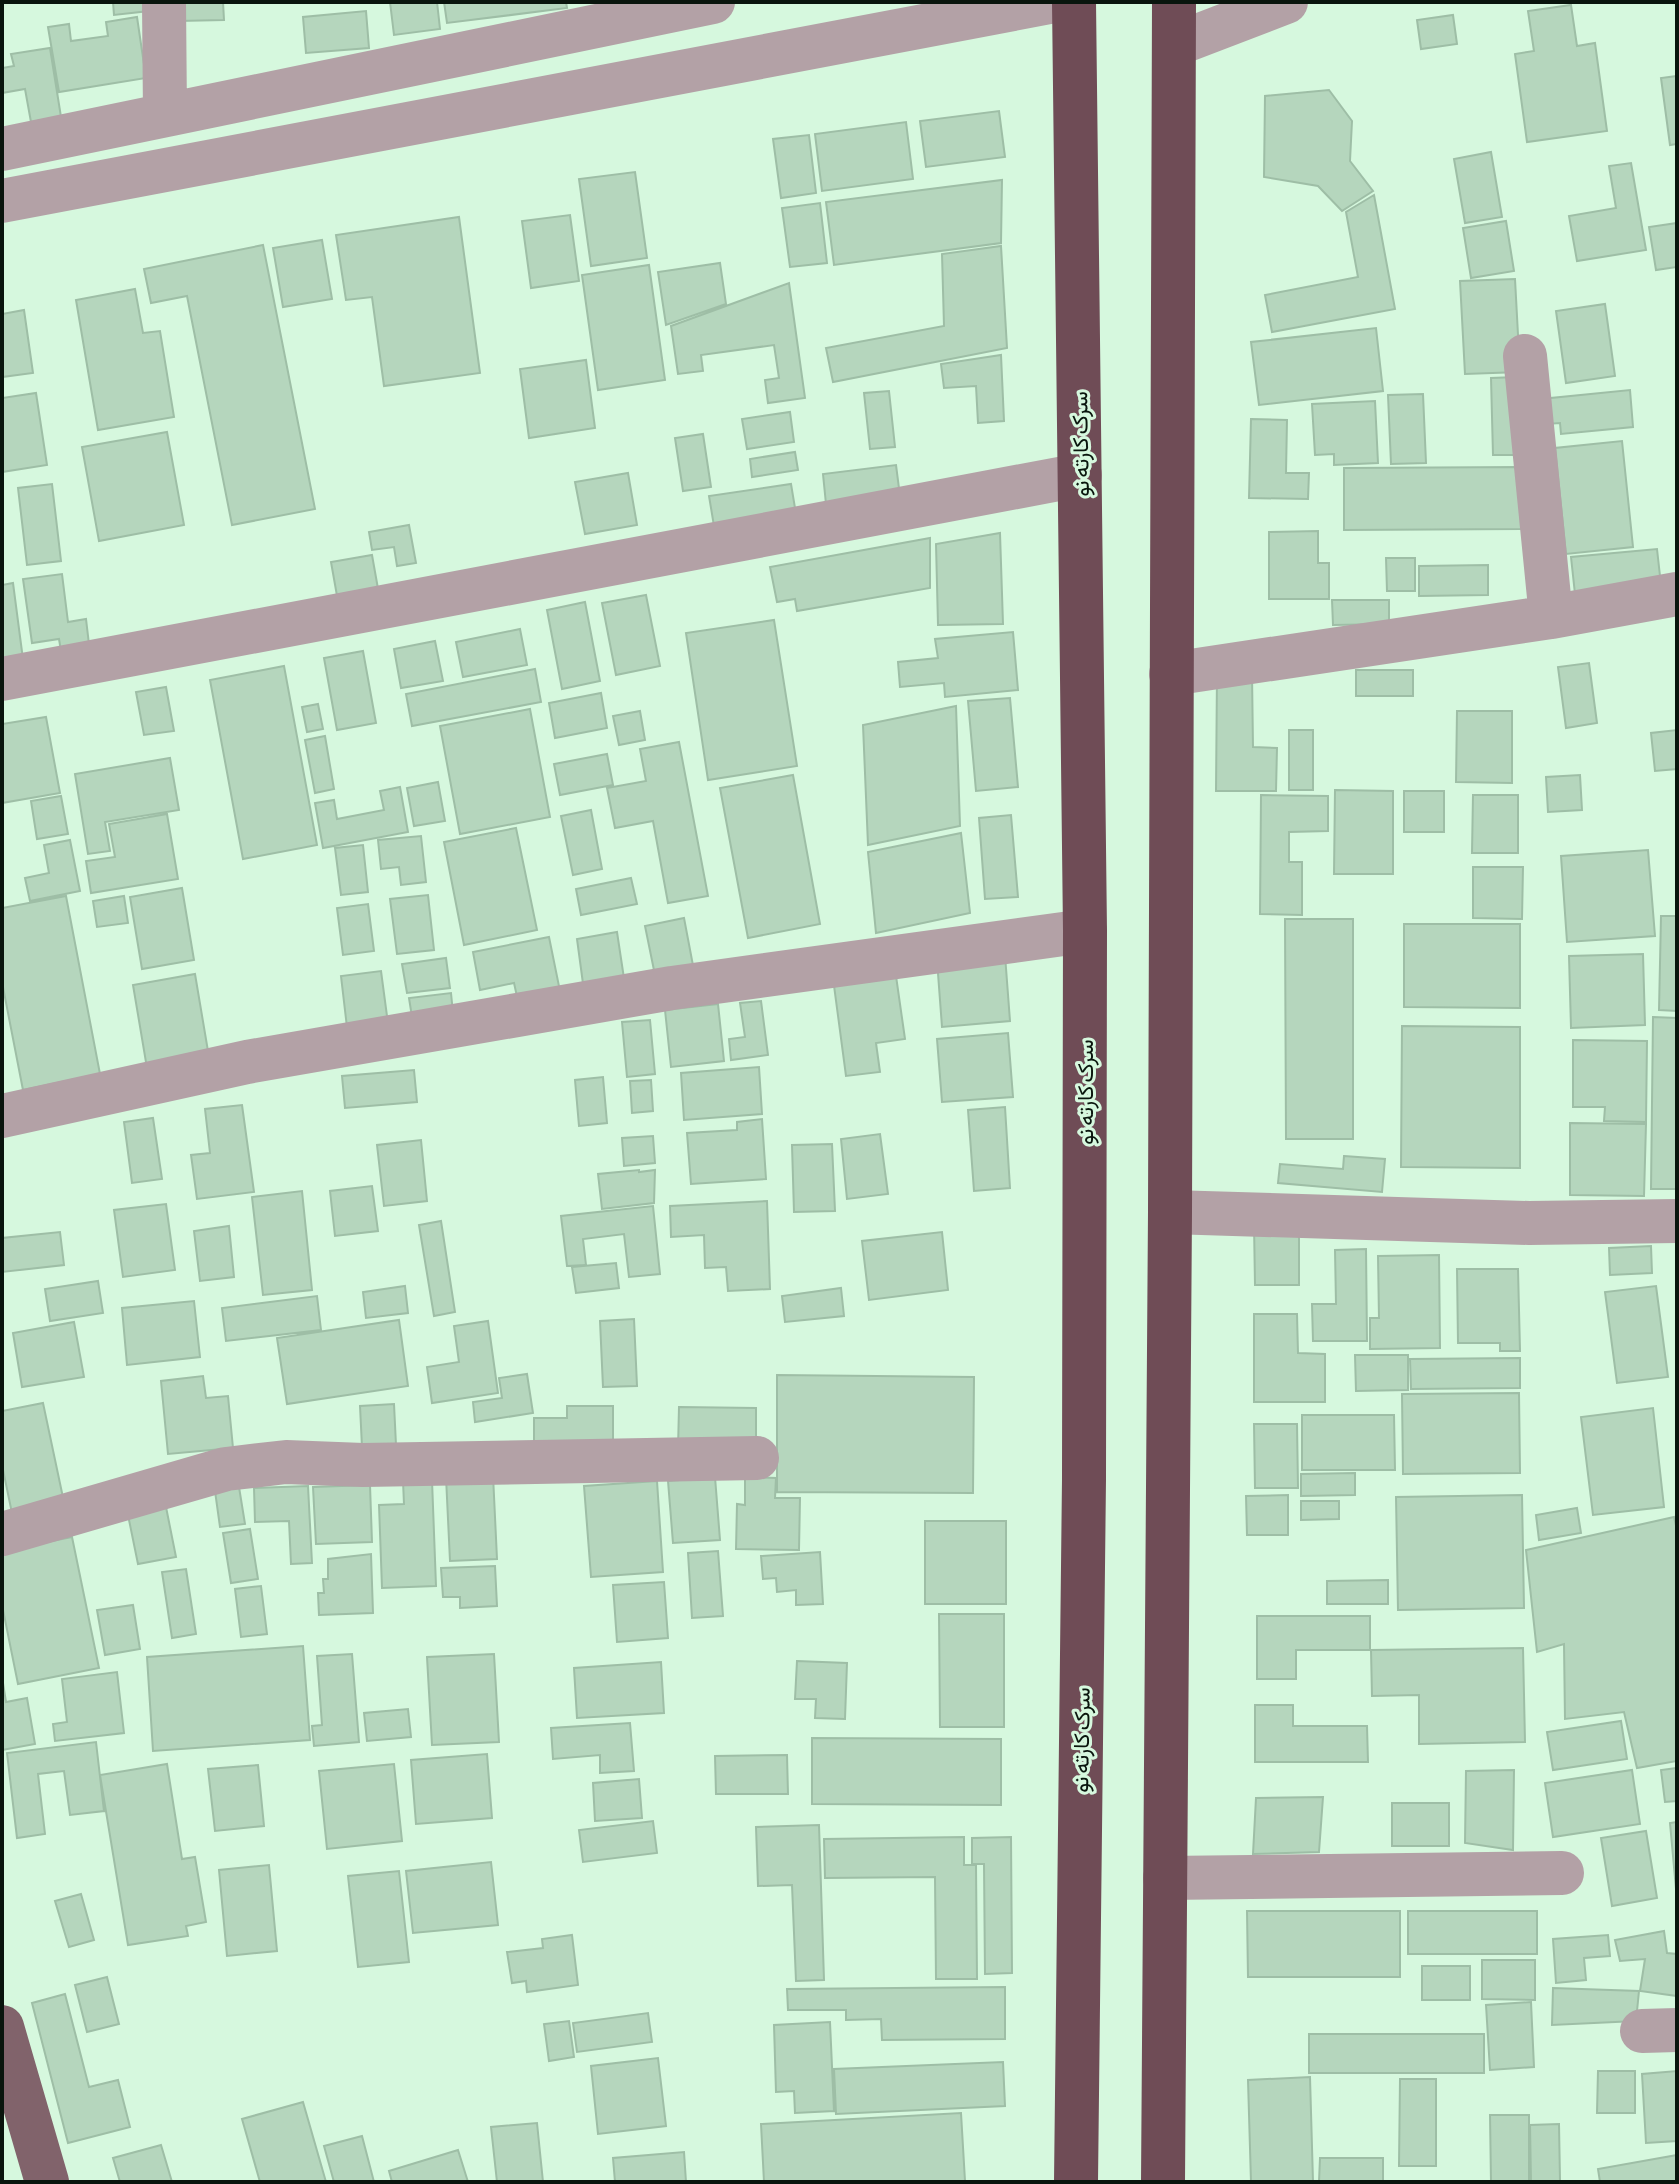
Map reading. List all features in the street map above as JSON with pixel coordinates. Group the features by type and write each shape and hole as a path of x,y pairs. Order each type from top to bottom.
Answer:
{"highway":[{"name":"سرک کارته نو","path":"1074,2 1085,931 1084,1479 1076,2182"},
{"path":"1163,2182 1174,2"}],"main road":[{"path":"2,2027 47,2182"}],"street":[{"path":"164,2 165,115"},
{"path":"2,149 165,115 582,15 713,2"},
{"path":"2,201 1050,2"},
{"path":"1174,45 1286,2"},
{"path":"1525,356 1551,617"},
{"path":"2,679 1080,475"},
{"path":"1171,674 1551,617 1677,594"},
{"path":"2,1116 247,1062 657,990 1085,931"},
{"path":"1170,1212 1529,1223 1677,1221"},
{"path":"2,1534 226,1469 271,1464 757,1458"},
{"path":"1165,1878 1562,1873"}],"building":[{"path":"113,2 148,2 149,11 114,15"},
{"path":"178,2 223,2 224,20 178,21"},
{"path":"390,2 437,2 440,29 394,35"},
{"path":"444,2 566,2 567,8 447,23"},
{"path":"1571,5 1577,46 1595,43 1607,131 1527,142 1515,54 1534,51 1528,11"},
{"path":"366,11 369,48 306,53 303,17"},
{"path":"1453,15 1457,44 1421,49 1417,20"},
{"path":"137,17 146,78 59,92 48,27 69,24 71,41 108,36 106,22"},
{"path":"50,48 61,117 31,122 25,89 2,93 2,68 14,66 11,54"},
{"path":"1677,76 1677,144 1670,145 1661,78"},
{"path":"1329,90 1352,121 1350,161 1373,191 1342,211 1318,186 1264,177 1265,96"},
{"path":"999,111 1005,157 926,167 920,121"},
{"path":"906,122 913,179 822,191 815,134"},
{"path":"809,135 816,193 781,198 773,139"},
{"path":"1491,152 1502,217 1465,223 1454,159"},
{"path":"1631,163 1646,250 1577,261 1569,216 1616,208 1609,166"},
{"path":"635,172 647,258 591,266 579,179"},
{"path":"1002,180 1001,243 834,265 826,202"},
{"path":"1374,195 1395,309 1272,332 1265,295 1358,277 1346,212"},
{"path":"820,203 827,263 790,267 782,208"},
{"path":"570,215 579,281 531,288 522,221"},
{"path":"459,217 480,373 384,386 372,297 346,300 336,235"},
{"path":"1506,221 1514,271 1471,278 1463,228"},
{"path":"1677,223 1677,267 1656,270 1649,227"},
{"path":"322,240 332,299 283,307 273,248"},
{"path":"263,245 315,509 232,525 187,296 151,303 144,269"},
{"path":"1001,246 1007,348 833,382 826,348 944,326 942,254"},
{"path":"720,263 726,304 666,325 658,272"},
{"path":"649,265 665,380 598,390 582,275"},
{"path":"1515,279 1520,372 1465,374 1460,281"},
{"path":"789,283 805,398 768,403 765,380 779,378 774,345 701,355 703,371 678,374 671,326"},
{"path":"135,289 143,333 160,331 174,417 98,430 76,300"},
{"path":"1605,304 1615,376 1566,383 1556,311"},
{"path":"24,310 33,373 2,377 2,314"},
{"path":"1376,328 1383,391 1259,405 1251,342"},
{"path":"1001,355 1004,421 978,423 976,386 944,388 941,364"},
{"path":"586,360 595,428 529,438 520,369"},
{"path":"1516,377 1518,455 1493,455 1491,378"},
{"path":"1630,390 1633,427 1561,434 1560,423 1533,425 1531,400"},
{"path":"889,391 895,447 870,449 864,393"},
{"path":"36,393 47,465 2,472 2,398"},
{"path":"1423,394 1426,463 1391,464 1388,395"},
{"path":"1375,401 1378,463 1334,465 1334,454 1315,455 1312,404"},
{"path":"790,412 794,442 747,449 742,419"},
{"path":"1251,419 1287,420 1286,473 1309,473 1308,499 1249,498"},
{"path":"167,432 184,525 99,541 82,447"},
{"path":"703,434 711,487 683,491 675,438"},
{"path":"1622,441 1633,547 1566,554 1555,448"},
{"path":"795,452 798,470 752,477 750,459"},
{"path":"896,465 900,496 826,504 823,474"},
{"path":"1520,467 1521,529 1344,530 1344,468"},
{"path":"628,473 637,525 585,534 575,482"},
{"path":"52,484 61,561 27,565 18,488"},
{"path":"791,484 797,520 715,532 709,496"},
{"path":"409,525 416,563 397,566 394,547 372,550 369,532"},
{"path":"1318,531 1318,563 1329,563 1329,599 1269,599 1269,532"},
{"path":"1000,533 1003,624 938,625 936,544"},
{"path":"930,538 930,588 797,611 795,599 777,602 770,567"},
{"path":"1657,549 1661,585 1575,594 1571,557"},
{"path":"372,555 380,600 339,607 331,562"},
{"path":"1386,558 1415,558 1415,591 1387,591"},
{"path":"1488,565 1488,595 1419,596 1419,566"},
{"path":"62,574 68,622 86,619 90,653 62,657 59,639 32,643 23,579"},
{"path":"13,583 24,667 2,670 2,585"},
{"path":"646,595 660,666 616,675 602,603"},
{"path":"1332,600 1389,600 1389,624 1333,625"},
{"path":"585,602 600,681 562,689 547,610"},
{"path":"774,620 797,766 708,780 686,633"},
{"path":"520,629 527,665 463,677 456,642"},
{"path":"1013,632 1018,690 945,697 944,683 900,687 898,662 938,658 935,639"},
{"path":"435,641 443,681 401,688 394,649"},
{"path":"363,651 376,723 337,730 324,658"},
{"path":"1589,663 1597,723 1566,728 1558,667"},
{"path":"284,666 317,845 243,859 210,680"},
{"path":"535,669 541,702 412,726 406,694"},
{"path":"1356,670 1413,670 1413,696 1356,696"},
{"path":"1217,674 1252,674 1253,747 1277,748 1276,791 1216,791"},
{"path":"166,687 174,731 144,735 136,692"},
{"path":"601,693 607,728 555,738 549,703"},
{"path":"1010,698 1018,787 976,791 968,701"},
{"path":"318,704 323,729 307,732 302,707"},
{"path":"956,706 960,826 868,845 863,725"},
{"path":"530,709 550,817 460,834 440,726"},
{"path":"640,711 645,740 619,745 613,716"},
{"path":"1457,711 1512,711 1512,783 1456,782"},
{"path":"46,717 60,793 2,803 2,724"},
{"path":"1289,730 1313,730 1313,790 1289,790"},
{"path":"1677,730 1677,769 1655,771 1651,733"},
{"path":"325,736 334,789 315,793 305,740"},
{"path":"679,742 708,896 668,903 653,821 615,828 607,788 646,781 640,749"},
{"path":"607,754 613,785 560,795 554,764"},
{"path":"170,758 179,810 105,822 110,851 88,854 75,774"},
{"path":"793,775 820,924 748,938 720,788"},
{"path":"1580,775 1582,810 1548,812 1546,777"},
{"path":"438,782 445,821 414,826 407,788"},
{"path":"400,787 408,832 323,848 315,803 334,800 337,819 384,810 380,791"},
{"path":"1335,790 1393,791 1393,874 1334,874"},
{"path":"1404,791 1444,791 1444,832 1404,832"},
{"path":"1261,795 1328,796 1328,831 1289,832 1289,862 1302,862 1302,915 1260,914"},
{"path":"1473,795 1518,795 1518,853 1472,853"},
{"path":"61,796 68,834 37,839 31,801"},
{"path":"591,810 602,869 573,875 561,816"},
{"path":"167,814 178,879 91,893 86,861 115,857 109,824"},
{"path":"1011,815 1018,897 985,899 979,818"},
{"path":"516,828 537,930 464,945 444,842"},
{"path":"961,833 970,913 876,933 868,852"},
{"path":"421,836 426,882 401,885 399,867 381,869 378,840"},
{"path":"70,840 80,891 30,901 25,878 49,873 44,845"},
{"path":"363,845 368,892 341,895 335,848"},
{"path":"1648,850 1655,936 1567,942 1561,856"},
{"path":"1473,867 1523,867 1522,919 1473,918"},
{"path":"631,878 637,904 581,915 576,889"},
{"path":"182,888 194,960 142,969 130,897"},
{"path":"428,895 434,950 397,954 390,899"},
{"path":"66,896 100,1074 23,1090 2,982 2,908"},
{"path":"124,896 128,923 97,927 93,901"},
{"path":"368,904 374,951 343,955 337,908"},
{"path":"1661,916 1677,916 1677,1011 1659,1010"},
{"path":"684,918 695,976 657,985 645,926"},
{"path":"1285,919 1353,919 1353,1139 1286,1139"},
{"path":"1404,924 1520,924 1520,1008 1404,1007"},
{"path":"617,932 625,985 584,991 577,939"},
{"path":"549,937 562,1001 520,1010 514,983 480,990 473,952"},
{"path":"1643,954 1645,1025 1571,1028 1569,956"},
{"path":"1005,955 1010,1021 942,1027 937,960"},
{"path":"446,958 450,988 407,993 402,964"},
{"path":"895,969 905,1039 876,1043 880,1072 846,1076 833,978"},
{"path":"381,971 389,1031 348,1036 341,976"},
{"path":"195,974 210,1063 148,1074 133,985"},
{"path":"451,993 453,1013 412,1017 409,998"},
{"path":"761,1001 768,1055 731,1060 729,1039 745,1037 740,1003"},
{"path":"718,1004 724,1061 671,1067 665,1010"},
{"path":"1653,1017 1677,1018 1677,1189 1651,1189"},
{"path":"650,1020 655,1074 627,1077 622,1022"},
{"path":"1402,1026 1520,1027 1520,1168 1401,1167"},
{"path":"1008,1033 1013,1097 942,1102 937,1039"},
{"path":"1573,1040 1647,1041 1646,1122 1604,1121 1605,1107 1573,1107"},
{"path":"759,1067 762,1114 684,1120 681,1073"},
{"path":"414,1070 417,1102 345,1108 342,1076"},
{"path":"603,1077 607,1123 579,1126 575,1080"},
{"path":"651,1080 653,1111 632,1113 630,1081"},
{"path":"242,1105 254,1192 197,1199 191,1155 210,1153 205,1109"},
{"path":"1005,1107 1010,1188 974,1191 968,1110"},
{"path":"153,1118 162,1179 132,1183 124,1122"},
{"path":"762,1119 766,1179 691,1184 687,1133 737,1130 737,1122"},
{"path":"1570,1123 1646,1124 1644,1196 1570,1195"},
{"path":"880,1134 888,1194 847,1199 841,1139"},
{"path":"653,1136 655,1163 624,1166 622,1138"},
{"path":"421,1140 427,1201 384,1206 377,1145"},
{"path":"832,1144 835,1211 794,1212 792,1145"},
{"path":"1344,1156 1385,1159 1382,1192 1278,1183 1280,1164 1343,1169"},
{"path":"655,1170 654,1203 602,1209 598,1174"},
{"path":"372,1186 378,1231 335,1236 330,1191"},
{"path":"302,1191 312,1290 263,1295 252,1197"},
{"path":"767,1201 770,1289 728,1291 726,1267 705,1268 704,1235 671,1237 670,1206"},
{"path":"166,1204 175,1270 123,1277 114,1210"},
{"path":"653,1206 660,1274 629,1277 624,1234 583,1239 586,1265 567,1266 561,1216"},
{"path":"441,1221 455,1312 434,1316 419,1225"},
{"path":"1254,1224 1299,1224 1299,1285 1255,1285"},
{"path":"229,1226 234,1277 200,1281 194,1231"},
{"path":"60,1232 64,1265 2,1272 2,1238"},
{"path":"942,1232 948,1290 869,1300 862,1241"},
{"path":"1651,1246 1652,1273 1610,1275 1609,1248"},
{"path":"1366,1249 1367,1341 1313,1341 1312,1304 1336,1304 1335,1250"},
{"path":"1439,1255 1440,1348 1370,1349 1370,1318 1379,1318 1378,1256"},
{"path":"616,1263 619,1288 576,1293 572,1267"},
{"path":"1457,1269 1518,1269 1520,1351 1500,1351 1500,1343 1458,1343"},
{"path":"98,1281 103,1313 50,1321 45,1289"},
{"path":"405,1286 408,1313 366,1318 363,1292"},
{"path":"1656,1286 1668,1377 1617,1383 1605,1292"},
{"path":"841,1288 844,1316 785,1322 782,1296"},
{"path":"317,1296 321,1330 226,1341 222,1308"},
{"path":"194,1301 200,1357 127,1365 122,1308"},
{"path":"1254,1314 1297,1314 1298,1353 1325,1354 1325,1402 1254,1402"},
{"path":"634,1319 637,1386 603,1387 600,1321"},
{"path":"399,1320 408,1386 287,1404 277,1338"},
{"path":"488,1321 498,1393 432,1403 427,1367 459,1362 454,1326"},
{"path":"74,1322 84,1377 22,1387 13,1333"},
{"path":"1355,1355 1408,1355 1408,1390 1356,1391"},
{"path":"1520,1358 1520,1388 1411,1389 1410,1359"},
{"path":"527,1374 533,1413 475,1422 473,1402 502,1398 499,1378"},
{"path":"777,1375 974,1377 973,1493 777,1492"},
{"path":"203,1376 206,1398 228,1396 233,1448 168,1454 161,1381"},
{"path":"1519,1393 1520,1473 1403,1474 1402,1394"},
{"path":"43,1403 65,1507 13,1518 2,1465 2,1411"},
{"path":"394,1404 396,1445 362,1447 360,1406"},
{"path":"567,1406 613,1406 613,1444 534,1445 534,1418 567,1418"},
{"path":"679,1407 756,1408 756,1450 678,1449"},
{"path":"1653,1408 1664,1507 1593,1515 1581,1417"},
{"path":"1302,1415 1394,1415 1395,1470 1302,1470"},
{"path":"1254,1424 1297,1424 1298,1488 1255,1488"},
{"path":"1355,1473 1355,1495 1301,1496 1301,1474"},
{"path":"493,1475 497,1559 450,1561 446,1477"},
{"path":"715,1477 720,1540 673,1543 668,1481"},
{"path":"745,1477 776,1478 775,1498 800,1498 799,1550 736,1549 737,1504 745,1505"},
{"path":"432,1480 436,1586 382,1588 379,1505 404,1504 403,1481"},
{"path":"657,1481 663,1572 591,1577 584,1486"},
{"path":"370,1485 372,1542 316,1544 313,1487"},
{"path":"308,1486 312,1563 291,1564 289,1521 255,1522 254,1488"},
{"path":"239,1487 245,1524 220,1527 215,1491"},
{"path":"1288,1495 1288,1535 1247,1535 1246,1496"},
{"path":"1522,1495 1524,1608 1398,1610 1396,1497"},
{"path":"1301,1501 1339,1501 1339,1519 1301,1520"},
{"path":"166,1507 176,1557 138,1564 128,1515"},
{"path":"1577,1508 1581,1533 1539,1540 1536,1515"},
{"path":"1674,1517 1677,1530 1677,1761 1637,1768 1624,1712 1565,1719 1564,1644 1537,1652 1526,1550"},
{"path":"925,1521 1006,1521 1006,1604 925,1604"},
{"path":"250,1529 258,1579 231,1583 223,1533"},
{"path":"72,1537 99,1668 18,1684 2,1605 2,1551"},
{"path":"718,1551 723,1616 692,1618 688,1553"},
{"path":"820,1552 823,1604 796,1605 796,1590 777,1592 776,1578 763,1579 761,1556"},
{"path":"371,1554 373,1613 319,1615 318,1593 324,1593 323,1579 328,1579 328,1559"},
{"path":"495,1566 497,1606 460,1608 460,1597 443,1597 441,1568"},
{"path":"186,1569 196,1634 172,1638 162,1572"},
{"path":"1388,1580 1388,1604 1327,1604 1327,1581"},
{"path":"664,1582 668,1638 617,1642 613,1585"},
{"path":"261,1586 267,1634 241,1637 235,1589"},
{"path":"133,1605 140,1649 105,1655 97,1610"},
{"path":"939,1614 1004,1614 1004,1727 940,1727"},
{"path":"1257,1616 1370,1616 1370,1650 1296,1650 1296,1679 1257,1679"},
{"path":"303,1646 310,1740 153,1751 147,1657"},
{"path":"1523,1648 1525,1742 1419,1744 1419,1695 1372,1696 1371,1650"},
{"path":"352,1654 359,1742 314,1746 312,1726 322,1725 317,1656"},
{"path":"494,1654 499,1742 432,1745 427,1657"},
{"path":"797,1661 847,1663 845,1719 815,1718 816,1699 795,1699"},
{"path":"661,1662 664,1713 577,1718 574,1668"},
{"path":"117,1672 124,1733 55,1741 53,1724 67,1722 62,1679"},
{"path":"3,1683 6,1702 27,1698 35,1744 2,1750"},
{"path":"1255,1705 1293,1705 1293,1726 1367,1726 1368,1762 1255,1762"},
{"path":"408,1709 411,1737 367,1741 364,1713"},
{"path":"1621,1721 1627,1759 1553,1770 1547,1732"},
{"path":"630,1723 634,1771 600,1773 600,1755 553,1759 551,1728"},
{"path":"812,1738 1001,1739 1001,1805 812,1804"},
{"path":"96,1742 104,1811 70,1815 64,1771 38,1774 45,1834 17,1838 7,1753"},
{"path":"487,1754 492,1818 416,1824 411,1760"},
{"path":"787,1755 788,1794 716,1794 715,1756"},
{"path":"167,1764 182,1859 195,1857 206,1922 186,1926 188,1936 128,1945 100,1775"},
{"path":"394,1764 402,1841 327,1849 319,1771"},
{"path":"258,1765 264,1826 215,1831 208,1769"},
{"path":"1677,1768 1677,1801 1665,1802 1661,1770"},
{"path":"1514,1770 1513,1850 1465,1843 1466,1771"},
{"path":"1632,1770 1640,1824 1553,1837 1545,1783"},
{"path":"639,1779 642,1818 595,1821 593,1783"},
{"path":"1323,1797 1319,1852 1253,1854 1256,1798"},
{"path":"1392,1803 1449,1803 1449,1846 1392,1846"},
{"path":"653,1821 657,1853 583,1862 579,1830"},
{"path":"1677,1822 1677,1900 1670,1823"},
{"path":"819,1825 824,1980 796,1981 792,1885 758,1886 756,1827"},
{"path":"1646,1831 1657,1898 1612,1906 1601,1838"},
{"path":"964,1837 964,1865 976,1865 977,1979 936,1979 935,1877 825,1878 824,1839"},
{"path":"1011,1837 1012,1973 985,1974 984,1864 972,1864 972,1838"},
{"path":"491,1862 498,1925 413,1933 406,1871"},
{"path":"269,1865 277,1951 227,1956 219,1870"},
{"path":"399,1871 409,1962 358,1967 348,1876"},
{"path":"81,1894 94,1940 69,1947 55,1901"},
{"path":"1247,1911 1400,1911 1400,1977 1248,1977"},
{"path":"1408,1911 1537,1911 1537,1954 1408,1954"},
{"path":"1664,1931 1667,1953 1677,1954 1677,1996 1640,1991 1645,1959 1620,1961 1615,1940"},
{"path":"572,1935 578,1985 527,1992 526,1981 512,1983 507,1952 543,1948 542,1939"},
{"path":"1608,1935 1610,1956 1584,1958 1586,1980 1556,1983 1553,1939"},
{"path":"1482,1960 1535,1960 1535,2000 1482,1999"},
{"path":"1422,1966 1470,1966 1470,2000 1422,2000"},
{"path":"107,1977 119,2024 87,2032 75,1985"},
{"path":"1005,1987 1005,2039 882,2040 881,2019 846,2020 846,2010 788,2010 787,1989"},
{"path":"1553,1988 1639,1991 1636,2021 1552,2025"},
{"path":"65,1994 89,2087 118,2080 130,2127 68,2143 32,2003"},
{"path":"1531,2002 1534,2067 1490,2070 1486,2005"},
{"path":"648,2013 652,2042 577,2052 573,2023"},
{"path":"569,2021 574,2057 549,2061 544,2024"},
{"path":"830,2022 834,2111 795,2113 794,2091 776,2092 774,2025"},
{"path":"1309,2034 1484,2034 1484,2073 1309,2073"},
{"path":"658,2058 666,2126 598,2134 591,2066"},
{"path":"1003,2062 1005,2106 836,2114 834,2069"},
{"path":"1598,2071 1635,2071 1635,2113 1597,2113"},
{"path":"1677,2071 1677,2141 1646,2143 1642,2074"},
{"path":"1310,2077 1313,2182 1251,2182 1248,2080"},
{"path":"1400,2079 1436,2079 1436,2166 1399,2166"},
{"path":"303,2102 326,2182 260,2182 242,2119"},
{"path":"961,2113 965,2181 764,2182 761,2124"},
{"path":"1490,2115 1529,2115 1529,2182 1491,2182"},
{"path":"537,2123 543,2182 497,2182 491,2127"},
{"path":"1559,2124 1560,2181 1531,2182 1530,2125"},
{"path":"362,2136 374,2182 334,2182 324,2146"},
{"path":"161,2145 172,2182 120,2182 113,2158"},
{"path":"458,2150 468,2182 392,2182 389,2171"},
{"path":"684,2152 686,2182 615,2182 613,2158"},
{"path":"1677,2155 1677,2182 1600,2182 1598,2169"},
{"path":"1320,2158 1383,2158 1383,2182 1319,2182"}]}
